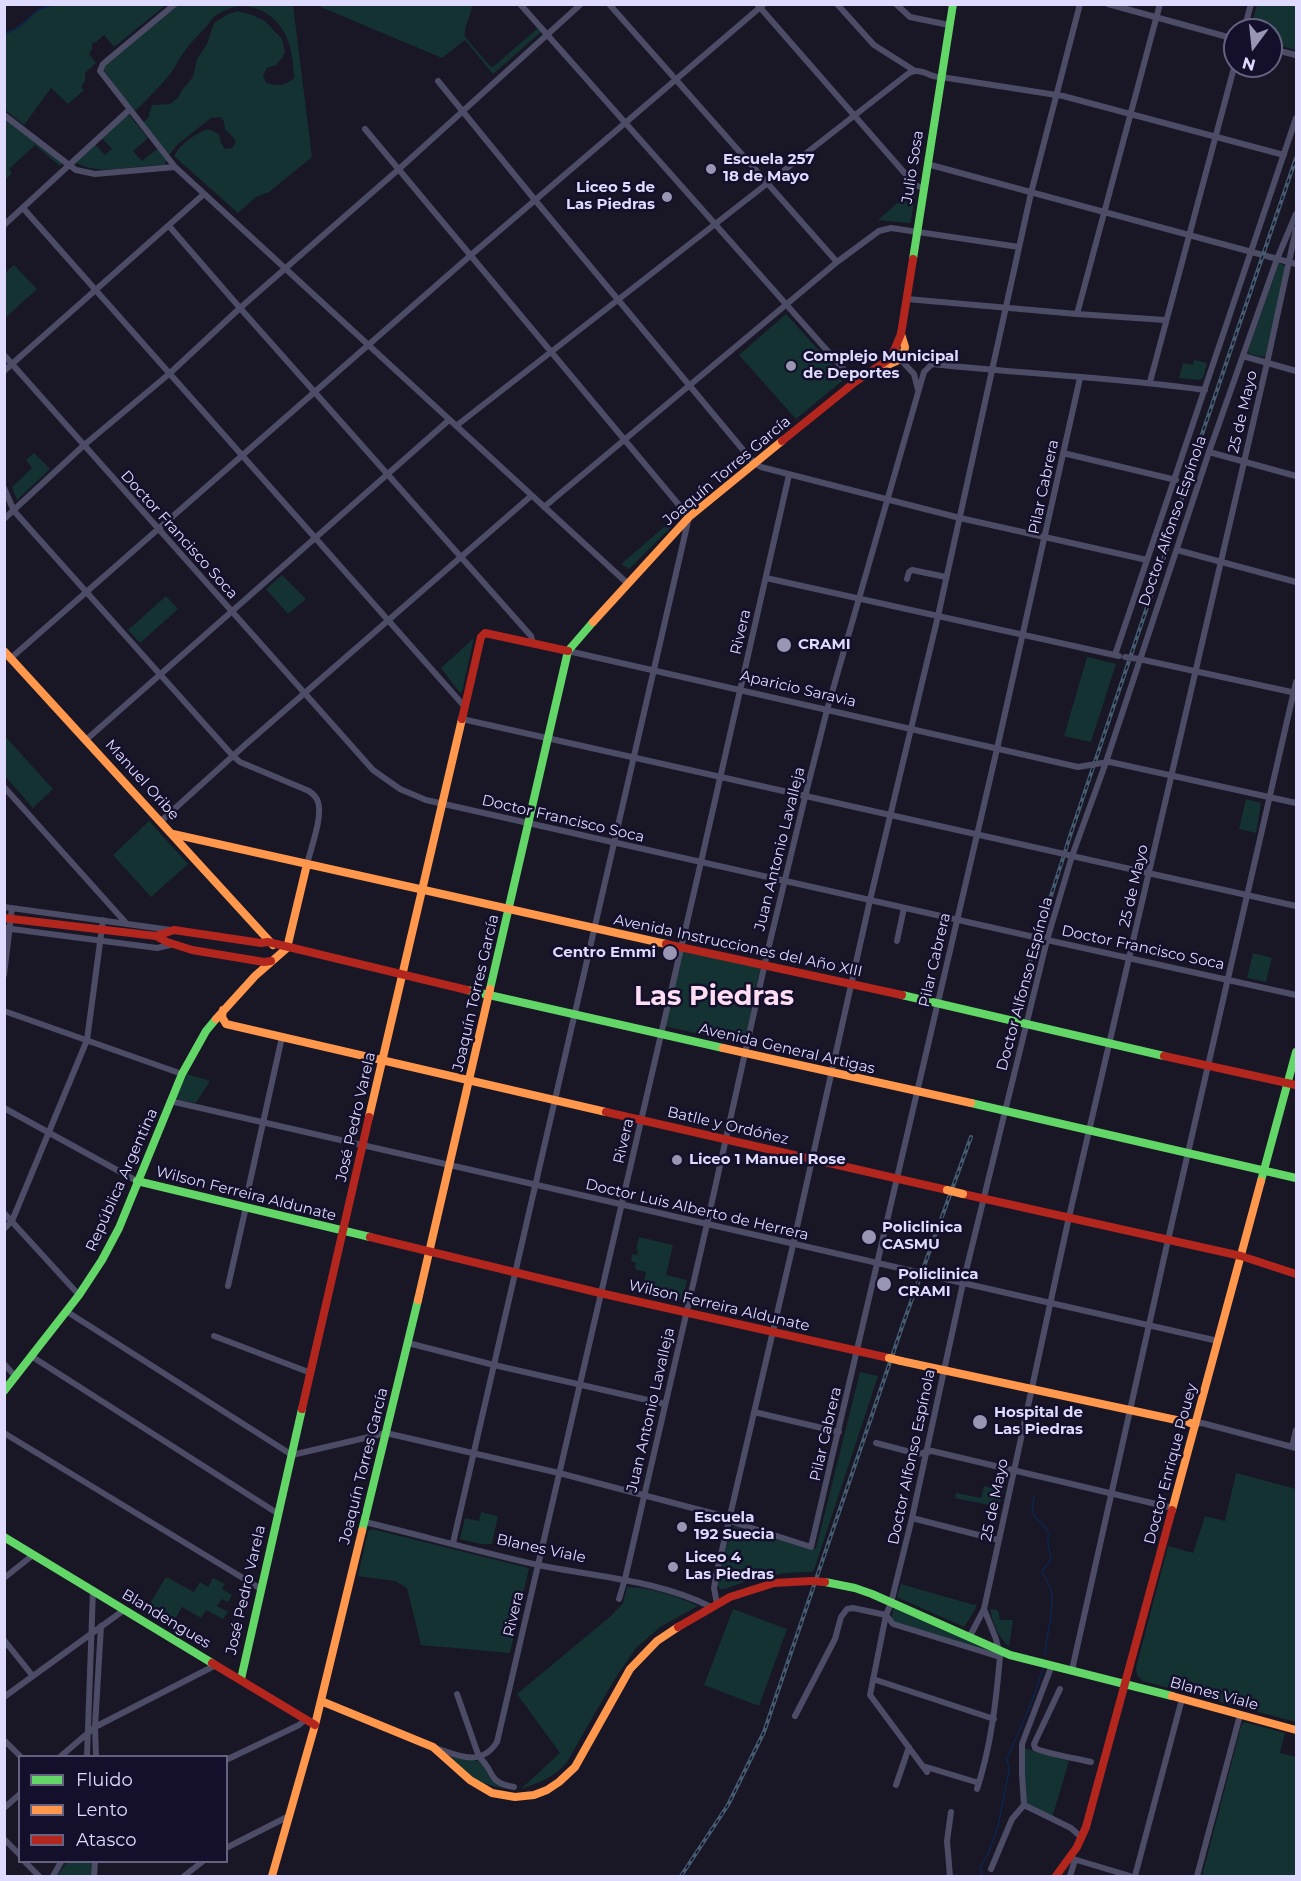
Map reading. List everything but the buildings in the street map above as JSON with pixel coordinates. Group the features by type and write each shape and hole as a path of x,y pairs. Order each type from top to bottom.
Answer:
{"street":[{"path":"175,4 103,64 100,71 129,110 175,167 627,583"},
{"path":"520,4 855,382"},
{"path":"4,519 83,446 169,374 240,308 464,111 581,4"},
{"path":"609,4 837,262"},
{"path":"837,4 874,45 915,70 934,78 941,77 1056,95 1284,155"},
{"path":"896,4 910,17 949,25"},
{"name":"Julio Sosa","path":"901,334 953,4"},
{"path":"714,1605 715,1582 729,1519 870,900 938,616 1018,247 1080,4"},
{"path":"1108,4 1223,36"},
{"path":"1077,314 1160,4"},
{"path":"8,655 86,593 471,255 760,6 853,116 915,185 923,188"},
{"path":"456,426 617,298 915,70"},
{"path":"1150,382 1231,78"},
{"path":"438,81 754,463 789,475 887,500 1147,560"},
{"path":"4,225 129,110"},
{"path":"4,115 76,170 95,174 175,167"},
{"path":"1115,655 1176,480 1296,118"},
{"path":"365,129 689,517 453,1543"},
{"path":"927,164 1296,264"},
{"path":"4,371 204,194"},
{"path":"23,208 465,707"},
{"name":"Doctor Alfonso Espínola","path":"994,1719 978,1786 925,1769 870,1695 873,1679 886,1615 912,1518 963,1283 1047,940 1072,856 1209,452 1277,259 1296,214"},
{"path":"169,226 531,636 533,643"},
{"path":"544,507 837,262 879,231 891,228 1018,247"},
{"name":"25 de Mayo","path":"969,1638 984,1609 1069,1218 1296,229"},
{"path":"907,299 1166,320"},
{"path":"901,334 905,347 901,360"},
{"name":"Joaquín Torres García","path":"272,1876 315,1725 339,1620 365,1522 450,1166 568,651 689,517 855,382 888,360 901,334"},
{"path":"896,347 901,360 914,374 918,390"},
{"name":"Doctor Francisco Soca","path":"4,356 379,774 400,789 443,804 1296,995"},
{"path":"1243,356 1296,371"},
{"name":"Joaquín Torres García","path":"855,382 890,363 901,360"},
{"name":"Juan Antonio Lavalleja","path":"619,1599 707,1224 764,965 826,710 918,390 924,372 932,364 992,370"},
{"path":"992,370 1150,382 1205,390"},
{"name":"Pilar Cabrera","path":"729,1519 811,1547 918,1093 1080,378"},
{"path":"87,739 449,420"},
{"path":"1209,452 1296,476"},
{"path":"1064,453 1176,480"},
{"name":"Rivera","path":"479,1757 487,1755 497,1742 789,475"},
{"path":"4,488 14,511 233,756 240,762 309,790 315,796 319,803 319,816 287,948"},
{"path":"160,821 531,496"},
{"path":"1177,550 1296,582"},
{"path":"907,579 912,570 946,577"},
{"path":"766,578 1295,693"},
{"name":"Aparicio Saravia","path":"485,633 997,749 1078,766 1104,763"},
{"name":"José Pedro Varela","path":"240,1679 462,718 481,637 485,633"},
{"name":"Manuel Oribe","path":"8,655 258,927"},
{"path":"1072,1670 1296,682"},
{"path":"462,718 1296,906"},
{"path":"1104,763 1110,762 1296,803"},
{"path":"4,787 126,923"},
{"name":"Avenida Instrucciones del Año XIII","path":"173,834 1292,1084"},
{"path":"4,975 8,908 272,944"},
{"path":"897,941 904,908"},
{"path":"8,918 156,936 174,930"},
{"path":"4,1229 12,1221 87,1040 103,920"},
{"path":"258,927 261,943"},
{"path":"156,936 170,945 268,962 274,959 276,951 258,927"},
{"path":"7,928 157,948 170,945"},
{"path":"184,948 187,932"},
{"path":"255,976 258,960 255,951 261,943"},
{"name":"Avenida General Artigas","path":"272,944 745,1054 1004,1110 1296,1178"},
{"name":"República Argentina","path":"4,1391 79,1295 102,1260 119,1228 182,1074 211,1024 255,976 287,948"},
{"path":"223,1010 222,1017 226,1024"},
{"path":"4,1011 182,1074"},
{"name":"Batlle y Ordóñez","path":"211,1024 226,1024 1240,1256 1296,1274"},
{"path":"249,1186 282,1037"},
{"name":"Doctor Enrique Pouey","path":"1056,1876 1072,1859 1089,1816 1240,1256 1264,1170 1292,1084 1296,1052"},
{"name":"Doctor Luis Alberto de Herrera","path":"171,1101 263,1124 1218,1341"},
{"path":"4,1108 137,1181"},
{"name":"Wilson Ferreira Aldunate","path":"137,1181 686,1313 1032,1388 1131,1412 1189,1424 1202,1423 1294,1447"},
{"path":"228,1286 246,1207"},
{"path":"4,1213 79,1295"},
{"path":"66,1311 292,1455 386,1433 644,1494 729,1519"},
{"path":"214,1336 311,1373"},
{"path":"408,1343 665,1404"},
{"path":"31,1356 278,1513"},
{"path":"4,1364 16,1377"},
{"path":"754,1412 839,1432"},
{"path":"1294,1447 1296,1430"},
{"path":"4,1433 261,1589"},
{"path":"876,1443 918,1454 932,1451 1173,1508"},
{"path":"912,1518 998,1540"},
{"name":"Blanes Viale","path":"365,1522 538,1564 625,1580 714,1605"},
{"name":"Blandengues","path":"4,1537 315,1725"},
{"path":"4,1578 33,1555"},
{"name":"Blanes Viale","path":"321,1701 433,1747 470,1780 492,1794 515,1797 534,1795 559,1782 574,1767 637,1660 665,1635 714,1605 744,1592 786,1581 811,1581 855,1588 891,1602 1000,1654 1125,1683 1296,1730"},
{"path":"87,1755 93,1590"},
{"path":"795,1716 835,1639 846,1609 853,1608 886,1615 892,1624 1000,1654"},
{"path":"873,1679 994,1719 1000,1654 984,1609"},
{"path":"4,1697 124,1610"},
{"path":"96,1755 95,1727 101,1626"},
{"path":"4,1640 32,1676"},
{"path":"62,1755 95,1727 216,1665"},
{"path":"992,1869 1012,1819 1024,1805 1022,1744 1052,1665"},
{"path":"1060,1689 1034,1744 1035,1749 1091,1762"},
{"path":"457,1694 479,1757 485,1763 493,1779 502,1785 514,1787"},
{"path":"1135,1876 1182,1699"},
{"path":"1197,1876 1240,1715"},
{"path":"228,1759 299,1725 306,1719"},
{"path":"4,1740 19,1755"},
{"path":"433,1747 459,1755 479,1757"},
{"path":"896,1785 909,1747"},
{"path":"4,1808 18,1796"},
{"path":"1024,1805 1071,1828 1081,1837"},
{"path":"950,1876 947,1841 951,1812"},
{"path":"228,1847 289,1816"},
{"path":"4,1839 18,1853"},
{"path":"1070,1876 1072,1859 1130,1876"},
{"path":"26,1863 39,1876"},
{"path":"184,1876 201,1863"}],"green space":[{"path":"56,4 166,5 114,47 104,35 95,43 92,42 89,54 96,63 85,73 85,81 81,87 84,90 68,104 51,88 24,125 5,110 5,35 38,10"},
{"path":"172,5 293,5 312,157 269,192 256,197 238,213 174,156 180,147 208,129 219,134 225,149 232,148 236,142 225,130 224,121 220,117 211,118 178,144 169,155 143,123 148,118 152,105 170,104 178,98 193,77 197,59 207,44 214,23 228,14 238,11 265,21 282,39 285,52 276,65 267,68 263,75 266,83 281,85 294,78 291,50 285,33 266,13 245,6 231,8 212,19 189,45 173,70 155,91 136,110 131,109 103,69 105,58"},
{"path":"316,5 472,5 465,37 493,67 538,28 541,32 493,74 465,40 442,58"},
{"path":"1257,5 1296,5 1296,50 1283,46 1283,18 1253,18"},
{"path":"125,114 129,115 148,138 133,151 142,161 157,149 166,160 165,165 94,169 73,161 93,142 105,155 112,149 100,136"},
{"path":"5,116 63,163 60,166 35,145 9,169 12,173 5,180"},
{"path":"911,191 915,195 909,223 878,220"},
{"path":"1279,263 1286,266 1265,356 1262,357 1250,354 1248,351"},
{"path":"14,265 37,289 5,318 5,273"},
{"name":"Complejo Municipal de Deportes","path":"786,314 843,377 842,381 796,419 739,355"},
{"path":"1194,360 1207,363 1203,378 1199,380 1179,378 1183,363 1193,365"},
{"path":"34,453 50,469 17,500 12,487 32,468 26,460"},
{"path":"671,521 674,524 629,569 621,564"},
{"path":"282,575 306,599 288,614 266,589"},
{"path":"166,596 178,609 140,643 128,630"},
{"path":"474,638 462,692 460,693 441,668"},
{"path":"1087,657 1116,664 1091,742 1064,736"},
{"path":"4,735 53,789 33,808 5,776"},
{"path":"1246,799 1261,803 1256,833 1239,829"},
{"path":"149,821 188,864 151,897 113,855"},
{"path":"682,949 761,966 744,1044 665,1026"},
{"path":"1253,953 1272,958 1266,982 1247,978"},
{"path":"187,1074 210,1081 196,1103 179,1100 176,1097"},
{"path":"639,1237 673,1245 666,1275 687,1280 684,1296 681,1299 642,1292 646,1272 635,1269 636,1263 631,1261 632,1254 637,1255"},
{"path":"860,1372 878,1376 814,1570 767,1576 720,1589 717,1585 718,1579 731,1528 736,1526 811,1550 816,1548"},
{"path":"1236,1473 1296,1489 1296,1722 1143,1681 1137,1675 1136,1668 1168,1546 1193,1553 1205,1516 1225,1521"},
{"path":"984,1486 1003,1490 999,1507 955,1498 956,1493 981,1498"},
{"path":"481,1512 498,1516 492,1544 460,1539 465,1518 479,1521"},
{"path":"372,1529 529,1568 510,1653 421,1645 407,1588 395,1581 358,1576 368,1531"},
{"path":"166,1577 194,1592 200,1582 208,1587 213,1578 225,1584 222,1589 232,1595 228,1602 222,1599 217,1606 228,1612 223,1619 206,1610 201,1618 182,1607 170,1628 144,1613"},
{"path":"901,1584 974,1605 977,1603 975,1610 964,1627 897,1597"},
{"path":"627,1587 663,1593 698,1606 660,1627 636,1648 614,1680 567,1762 552,1776 521,1789 560,1753 517,1694 611,1616 623,1603"},
{"path":"733,1609 787,1629 759,1706 704,1685"},
{"path":"893,1609 994,1652 895,1624 891,1621"},
{"path":"990,1609 998,1610 1000,1620 1013,1620 1009,1646 996,1630"},
{"path":"1244,1722 1285,1733 1280,1753 1296,1757 1296,1876 1202,1876 1241,1726"},
{"path":"1023,1748 1069,1761 1052,1818 1026,1804"},
{"path":"450,1756 478,1761 494,1782 510,1789 477,1780 462,1770"},
{"path":"66,1863 92,1863 92,1876 57,1876"}],"waterway":[{"path":"4,34 20,27 40,9 55,4"},
{"path":"1034,1496 1032,1513 1048,1531 1051,1559 1042,1572 1052,1598 1045,1655"},
{"path":"982,1876 980,1868 988,1854 998,1826 1009,1771 1007,1758 1032,1702 1043,1668"}],"railway":[{"path":"1014,1012 1071,833 1168,545 1197,449 1296,158"},
{"path":"681,1876 728,1805 764,1732 903,1324 971,1137"}],"traffic: fast":[{"path":"913,259 953,4"},
{"path":"490,989 568,651 593,622"},
{"path":"467,990 723,1048"},
{"path":"902,995 1164,1056"},
{"path":"4,1391 79,1295 102,1260 119,1228 182,1074 206,1031 216,1019"},
{"path":"1261,1181 1296,1052"},
{"path":"971,1103 1296,1178"},
{"path":"137,1181 370,1237"},
{"path":"362,1531 418,1300"},
{"path":"241,1679 302,1409"},
{"path":"4,1537 212,1663"},
{"path":"825,1582 872,1594 1010,1655 1172,1696"}],"traffic: slow":[{"path":"883,367 903,358 905,347 901,334"},
{"path":"593,622 689,517 782,441"},
{"path":"4,651 273,945"},
{"path":"369,1117 462,719"},
{"path":"173,834 666,944"},
{"path":"216,1019 255,976 287,948 307,864"},
{"path":"418,1300 490,989"},
{"path":"223,1010 222,1017 226,1024 606,1112"},
{"path":"723,1048 971,1103"},
{"path":"1172,1510 1261,1181"},
{"path":"947,1190 963,1194"},
{"path":"889,1358 901,1361"},
{"path":"901,1361 1195,1424"},
{"path":"272,1876 315,1725 362,1531"},
{"path":"321,1701 433,1747 470,1780 492,1793 515,1797 534,1795 559,1782 575,1767 630,1669 657,1641 678,1627"},
{"path":"1172,1696 1296,1730"}],"traffic: jam":[{"path":"782,441 855,382 888,360 901,334 913,259"},
{"path":"462,719 481,637 485,633 568,651"},
{"path":"4,918 156,936 174,930 261,943 268,942 467,990"},
{"path":"156,936 192,950 264,962 271,961"},
{"path":"666,944 902,995"},
{"path":"1164,1056 1296,1085"},
{"path":"606,1112 947,1190"},
{"path":"302,1409 369,1117"},
{"path":"963,1194 1241,1256 1296,1274"},
{"path":"370,1237 600,1293 889,1358"},
{"path":"1056,1876 1077,1847 1086,1827 1172,1510"},
{"path":"678,1627 730,1597 774,1583 811,1581"},
{"path":"811,1581 825,1582"},
{"path":"212,1663 315,1725"}],"place":[{"name":"Escuela 257 18 de Mayo","path":"711,169"},
{"name":"Liceo 5 de Las Piedras","path":"667,197"},
{"name":"Complejo Municipal de Deportes","path":"791,366"},
{"name":"CRAMI","path":"784,645"},
{"name":"Centro Emmi","path":"670,953"},
{"name":"Liceo 1 Manuel Rose","path":"677,1160"},
{"name":"Policlinica CASMU","path":"869,1237"},
{"name":"Policlinica CRAMI","path":"884,1284"},
{"name":"Hospital de Las Piedras","path":"980,1422"},
{"name":"Escuela 192 Suecia","path":"682,1527"},
{"name":"Liceo 4 Las Piedras","path":"673,1567"}],"district":[{"name":"Las Piedras","path":"714,997"}]}
